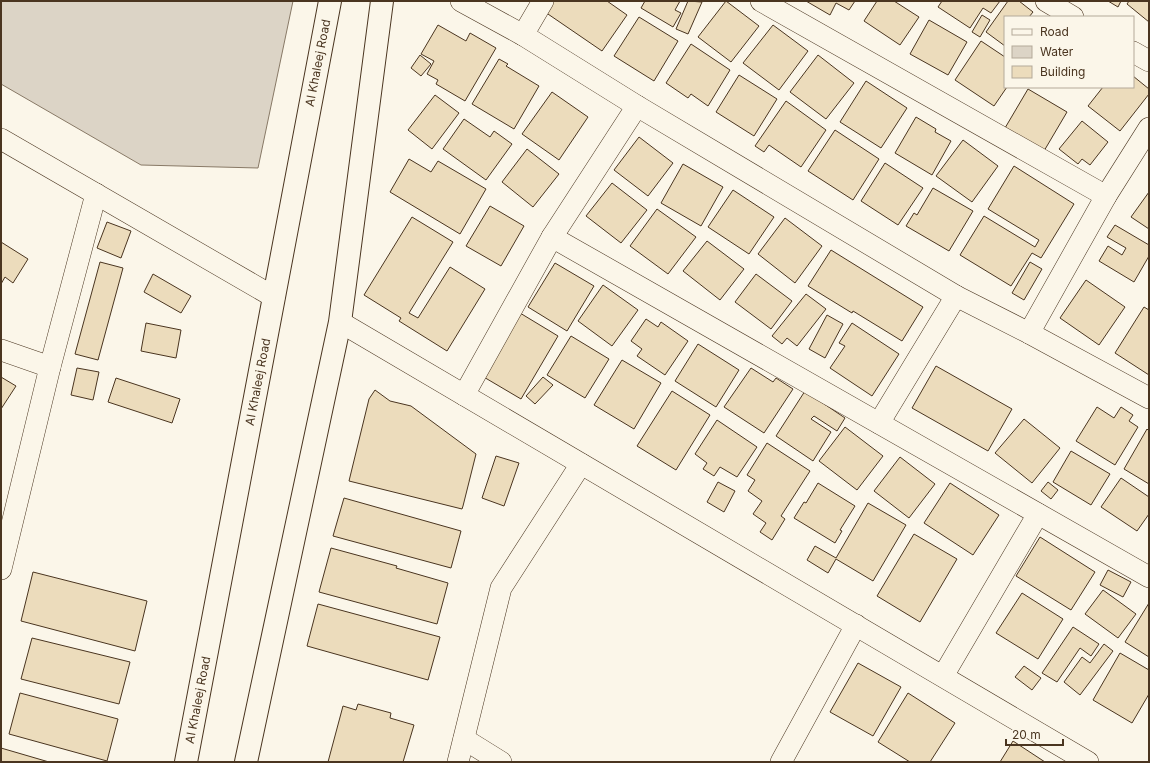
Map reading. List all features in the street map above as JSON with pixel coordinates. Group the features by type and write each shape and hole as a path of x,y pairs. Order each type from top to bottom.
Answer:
{"main road":[{"name":"Al Khaleej Road","path":"186,762 330,1"},
{"path":"246,762 340,322 382,1"}],"street":[{"path":"462,1 523,35 637,106 956,296 1029,333 1149,398"},
{"path":"523,35 543,1"},
{"path":"761,1 1106,196"},
{"path":"1046,1 1071,16"},
{"path":"1134,53 1149,61"},
{"path":"464,395 552,237 637,106"},
{"path":"1029,333 1106,196 1149,128"},
{"path":"1,139 274,297"},
{"path":"1,569 50,367 96,194"},
{"path":"552,237 1149,577"},
{"path":"879,423 956,296"},
{"path":"340,322 1088,762"},
{"path":"1,350 50,367"},
{"path":"458,762 501,588 581,464"},
{"path":"943,676 1038,514"},
{"path":"781,762 856,625"},
{"path":"464,739 501,762"}],"water":[{"path":"1,1 293,1 258,168 141,165 1,84"}],"building":[{"path":"553,1 607,1 627,15 602,51 545,12"},
{"path":"645,1 680,1 675,10 681,13 673,27 641,8"},
{"path":"688,1 702,2 688,34 676,29"},
{"path":"726,1 759,26 731,62 698,37"},
{"path":"806,1 855,1 849,10 836,3 830,15"},
{"path":"877,1 894,1 919,17 900,45 864,21"},
{"path":"942,1 1000,1 991,13 983,8 970,28 938,7"},
{"path":"1008,1 1019,1 1033,12 1030,16 1004,16 1004,45 986,32"},
{"path":"1108,1 1121,1 1118,7"},
{"path":"1129,1 1149,1 1149,22 1127,4"},
{"path":"982,15 990,20 980,37 972,32"},
{"path":"639,17 678,41 654,81 614,56"},
{"path":"929,20 967,42 948,75 910,54"},
{"path":"438,25 466,41 470,33 496,48 465,101 436,84 438,80 427,74 434,61 421,54"},
{"path":"773,25 808,51 779,90 743,63"},
{"path":"981,41 1004,56 1004,88 1006,88 994,106 955,80"},
{"path":"691,44 730,70 708,106 691,94 688,98 666,83"},
{"path":"420,55 431,64 421,76 411,68"},
{"path":"818,55 854,83 826,119 790,92"},
{"path":"499,59 508,64 506,66 539,86 514,129 472,104"},
{"path":"739,75 777,99 754,136 716,112"},
{"path":"1134,77 1149,89 1149,94 1120,131 1088,106 1102,88 1134,88"},
{"path":"866,81 907,108 881,148 840,122"},
{"path":"1028,89 1067,112 1044,151 1005,128"},
{"path":"552,92 588,117 559,160 522,134"},
{"path":"435,95 459,113 432,149 408,130"},
{"path":"786,101 826,130 801,167 769,145 764,152 755,146"},
{"path":"916,117 936,129 935,132 951,141 932,175 895,153"},
{"path":"464,119 490,137 494,131 512,144 486,180 443,149"},
{"path":"1082,121 1108,142 1090,165 1082,159 1078,164 1059,149"},
{"path":"835,130 879,159 853,200 808,171"},
{"path":"639,137 673,163 648,196 614,170"},
{"path":"963,140 998,166 972,202 936,176"},
{"path":"527,149 559,174 533,207 502,182"},
{"path":"409,159 431,172 438,161 486,189 460,234 390,192"},
{"path":"885,163 923,188 898,225 861,201"},
{"path":"683,164 723,187 701,226 661,203"},
{"path":"1014,166 1074,204 1041,258 1032,253 1011,286 960,255 984,216 1035,247 1039,240 988,209"},
{"path":"612,183 647,210 621,243 586,216"},
{"path":"933,188 973,211 949,251 906,226 914,213 917,215"},
{"path":"733,190 774,217 749,254 708,227"},
{"path":"1149,192 1149,229 1131,217"},
{"path":"490,206 524,226 501,266 466,246"},
{"path":"657,209 696,237 668,274 630,246"},
{"path":"412,217 453,242 409,313 418,318 450,267 485,289 447,351 399,321 401,318 364,295"},
{"path":"785,218 822,246 795,283 758,254"},
{"path":"107,222 131,231 121,258 97,248"},
{"path":"1115,225 1149,245 1149,256 1134,282 1099,261 1108,246 1122,255 1126,248 1107,237"},
{"path":"707,241 744,269 720,300 683,271"},
{"path":"1,242 28,259 13,283 5,277 1,284"},
{"path":"831,250 923,307 902,341 808,286"},
{"path":"100,262 123,268 98,360 75,354"},
{"path":"1030,262 1042,269 1024,300 1012,293"},
{"path":"555,263 594,286 567,331 528,307"},
{"path":"153,274 191,296 181,313 144,292"},
{"path":"756,274 792,301 771,329 735,302"},
{"path":"1086,280 1125,307 1099,345 1060,318"},
{"path":"603,285 638,310 612,346 578,321"},
{"path":"806,294 826,309 797,346 787,338 782,344 772,336"},
{"path":"1144,307 1149,310 1149,375 1115,353"},
{"path":"520,313 558,336 521,399 482,376"},
{"path":"827,315 843,324 825,358 809,349"},
{"path":"646,319 658,327 661,322 688,341 665,375 637,356 642,349 631,341"},
{"path":"146,323 181,330 176,358 141,351"},
{"path":"852,323 899,354 872,396 830,368 845,346 839,343"},
{"path":"571,336 609,359 585,398 547,375"},
{"path":"698,344 739,370 716,407 675,381"},
{"path":"622,360 661,383 634,429 594,405"},
{"path":"936,366 1012,409 988,451 912,408"},
{"path":"77,368 99,372 93,400 71,395"},
{"path":"751,368 773,382 776,378 793,389 764,433 724,407"},
{"path":"1,377 16,386 1,409"},
{"path":"543,377 553,385 535,404 526,396"},
{"path":"116,378 180,399 172,423 108,402"},
{"path":"375,390 390,401 411,406 476,454 462,509 349,481 369,399"},
{"path":"672,391 710,415 676,470 637,446"},
{"path":"805,391 845,418 837,431 814,416 811,419 831,432 813,461 776,436"},
{"path":"1097,407 1114,418 1121,407 1133,415 1129,421 1138,427 1115,465 1076,441"},
{"path":"1024,419 1060,448 1032,483 995,453"},
{"path":"717,420 757,447 737,477 720,467 714,476 703,469 707,463 695,454"},
{"path":"845,427 883,456 857,490 819,461"},
{"path":"1147,429 1149,431 1149,484 1124,469"},
{"path":"767,443 810,471 781,516 785,519 772,540 760,532 766,523 753,514 762,501 748,491 755,480 747,475"},
{"path":"1071,451 1110,474 1091,505 1053,482"},
{"path":"496,456 519,463 504,506 482,498"},
{"path":"900,457 935,484 909,518 874,491"},
{"path":"1121,478 1149,497 1149,514 1137,531 1101,507"},
{"path":"718,482 735,491 724,512 707,502"},
{"path":"1048,482 1058,490 1051,499 1041,491"},
{"path":"818,483 855,506 840,530 842,531 835,543 794,518 804,502 806,503"},
{"path":"950,483 999,515 973,555 924,523"},
{"path":"344,498 461,531 451,568 333,536"},
{"path":"868,503 906,525 873,581 836,559 828,573 807,560 815,546 836,558"},
{"path":"914,534 957,559 920,622 877,596"},
{"path":"1040,537 1095,572 1071,610 1016,576"},
{"path":"331,548 397,566 396,568 448,583 437,624 319,592"},
{"path":"1108,570 1131,582 1123,597 1100,585"},
{"path":"33,572 147,601 135,651 21,621"},
{"path":"1103,590 1136,614 1118,638 1085,614"},
{"path":"1022,593 1063,619 1038,659 996,633"},
{"path":"1149,603 1149,657 1125,642"},
{"path":"318,604 440,637 428,680 307,646"},
{"path":"1073,627 1099,644 1091,656 1080,648 1057,682 1042,673"},
{"path":"32,638 130,662 119,704 21,679"},
{"path":"1104,644 1113,651 1080,695 1064,682 1082,657 1090,663"},
{"path":"1120,653 1149,670 1149,694 1132,723 1093,700"},
{"path":"858,663 901,687 873,736 830,712"},
{"path":"1024,666 1041,678 1032,690 1015,677"},
{"path":"20,693 118,719 107,761 9,734"},
{"path":"908,693 955,723 930,762 910,762 878,742"},
{"path":"358,704 391,713 390,718 414,725 403,762 328,762 343,706 356,710"},
{"path":"1013,741 1045,762 1000,762"},
{"path":"1,748 49,762 1,762"}]}
